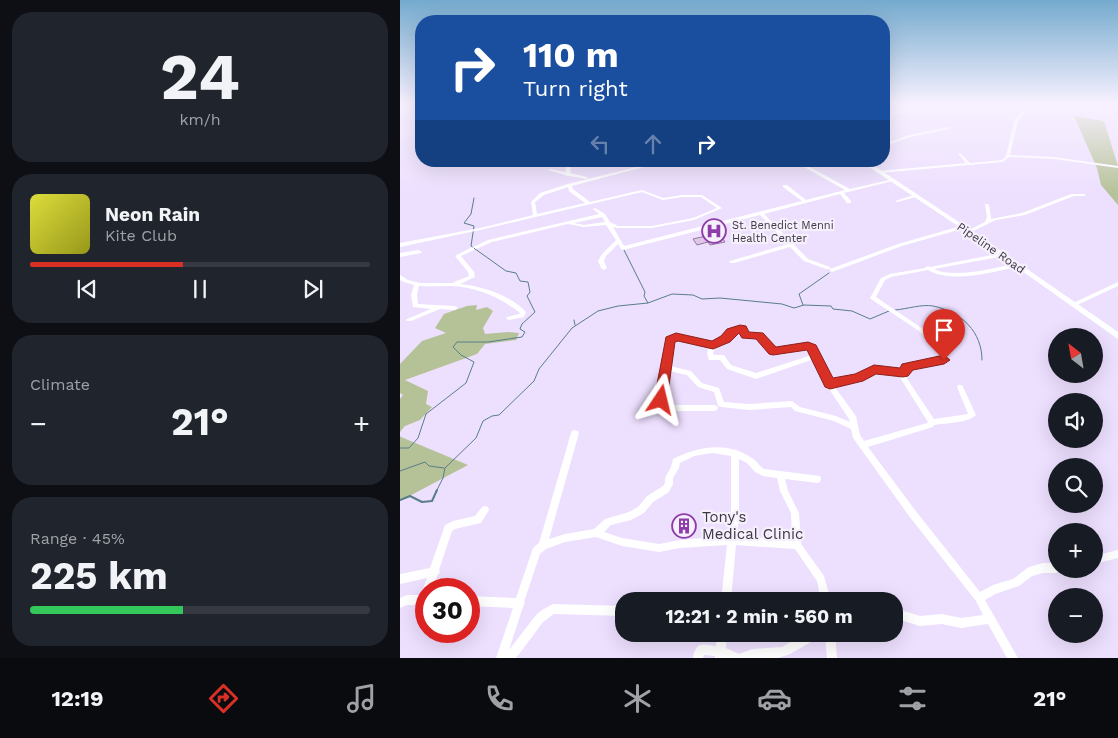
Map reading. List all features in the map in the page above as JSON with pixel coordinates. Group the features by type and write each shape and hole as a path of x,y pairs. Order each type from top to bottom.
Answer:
{"street":[{"path":"890,143 921,134"},
{"path":"880,172 896,169 1003,161 1008,156 1013,134"},
{"path":"960,154 968,163"},
{"path":"1008,156 1054,158 1118,167"},
{"path":"567,176 569,167"},
{"path":"535,215 533,202 542,194 590,179 640,167"},
{"path":"807,167 850,191"},
{"name":"Pipeline Road","path":"872,167 966,229 1015,266 1118,336"},
{"path":"550,170 567,176 590,179"},
{"path":"594,209 603,215 623,248 891,180"},
{"path":"570,185 571,190 588,203"},
{"path":"784,186 806,202"},
{"path":"400,245 480,229 642,191 663,199 682,196 702,196 720,208 694,219 652,227 616,227 608,223 584,226 568,223"},
{"path":"841,193 849,202"},
{"path":"761,214 810,263 830,269 900,245 1023,214 1073,195 1084,194"},
{"path":"897,201 914,196"},
{"path":"986,223 989,217 987,205"},
{"path":"400,277 408,283 438,286 450,284 472,277 471,272 458,256 474,248 490,241 603,215"},
{"path":"604,268 601,261 603,255 614,247 618,240"},
{"path":"732,262 791,245"},
{"path":"400,255 419,252"},
{"path":"903,373 906,368 911,366 942,360 945,358 945,355 922,330 873,298 883,279 928,268 1002,255"},
{"path":"928,268 935,274 971,274 1015,266"},
{"path":"417,284 414,295 415,306 455,308"},
{"path":"450,284 465,286 500,296 523,312 522,316 508,318"},
{"path":"1073,305 1118,284"},
{"path":"409,320 441,306"},
{"path":"714,408 665,408 661,406 670,340 672,338 676,337 713,345 726,339 731,332 740,328 746,336 759,335 773,351 808,346 812,348 830,384 853,418 856,436 978,598 1013,658"},
{"path":"713,345 710,353 711,358 722,357 729,367 756,376 815,356"},
{"path":"667,368 689,373 700,386 717,390 721,404 749,407 792,404 798,409 836,419 854,428"},
{"path":"830,384 858,378 874,370 903,373"},
{"path":"903,373 932,422"},
{"path":"863,445 927,426 932,422 972,415 960,387"},
{"path":"542,546 575,433"},
{"path":"596,533 608,522 631,516 641,510 650,499 666,489 678,460 701,450 718,450 735,455 752,462 758,470 816,479"},
{"path":"727,592 735,516 735,455"},
{"path":"780,474 784,491 795,513 797,544 821,579 824,592"},
{"path":"432,578 448,528 453,525 478,520 485,510"},
{"path":"501,658 536,551 542,546 564,538 596,533 622,542 659,548 680,544 732,540 797,544"},
{"path":"1103,558 1118,554"},
{"path":"978,598 993,590 1016,583 1029,572 1048,568"},
{"path":"400,579 434,572"},
{"path":"400,603 415,599"},
{"path":"480,601 520,603"},
{"path":"508,658 521,646 543,614 553,609 615,611"},
{"path":"903,616 920,621 942,619 961,623 990,620"},
{"path":"720,655 721,642"},
{"path":"742,658 762,652 779,653 791,648 796,642"},
{"path":"831,642 832,658"},
{"path":"698,658 699,652 702,650 735,658"}],"green space":[{"path":"1082,134 1108,134 1118,166 1118,205 1101,185 1097,168"},
{"path":"477,305 476,310 487,307 493,311 483,328 485,334 519,333 516,340 485,344 477,354 405,380 428,391 426,404 432,407 420,420 405,426 400,432 400,399 403,395 400,393 400,364 422,341 446,333 435,328 444,314 467,306"},
{"path":"401,437 468,465 400,501"}],"building":[{"name":"St. Benedict Menni Health Center","path":"719,233 725,242 710,245 708,242 697,245 693,239"},
{"name":"Tony's Medical Clinic","path":"679,520 693,520 692,533 676,533 676,525"}],"waterway":[{"path":"400,448 409,448 418,438 426,414 466,383 474,362 461,355 453,347 457,342 488,342 522,337 525,332 520,329 522,324 535,312 527,296 530,292 528,282 520,281 516,273 506,271 471,246 474,226 464,223 471,214 474,198"},
{"path":"624,250 645,292 644,296 648,303"},
{"path":"803,305 799,294 829,273"},
{"path":"648,303 672,294 693,295 702,299 720,298 782,304 794,308 804,305 831,306 833,309 852,311 870,319 889,311"},
{"path":"437,490 443,478 445,468 476,438 483,421 492,416 499,415 534,381 539,369 572,328 598,311 618,306 648,303"},
{"path":"895,310 933,306 953,313 961,318 974,332 981,350 982,360"},
{"path":"574,320 575,325"},
{"path":"400,471 425,462 429,466 444,468"},
{"path":"400,500 410,496 422,502 432,501 437,490"}],"place":[{"name":"St. Benedict Menni Health Center","path":"714,231"},
{"name":"Tony's Medical Clinic","path":"684,526"}],"route":[{"path":"661,400 670,340 676,337 713,345 726,339 731,332 740,328 746,336 759,335 773,351 777,352 808,346 812,348 830,384 858,378 878,369 903,373 906,368 911,366 944,360"}]}
